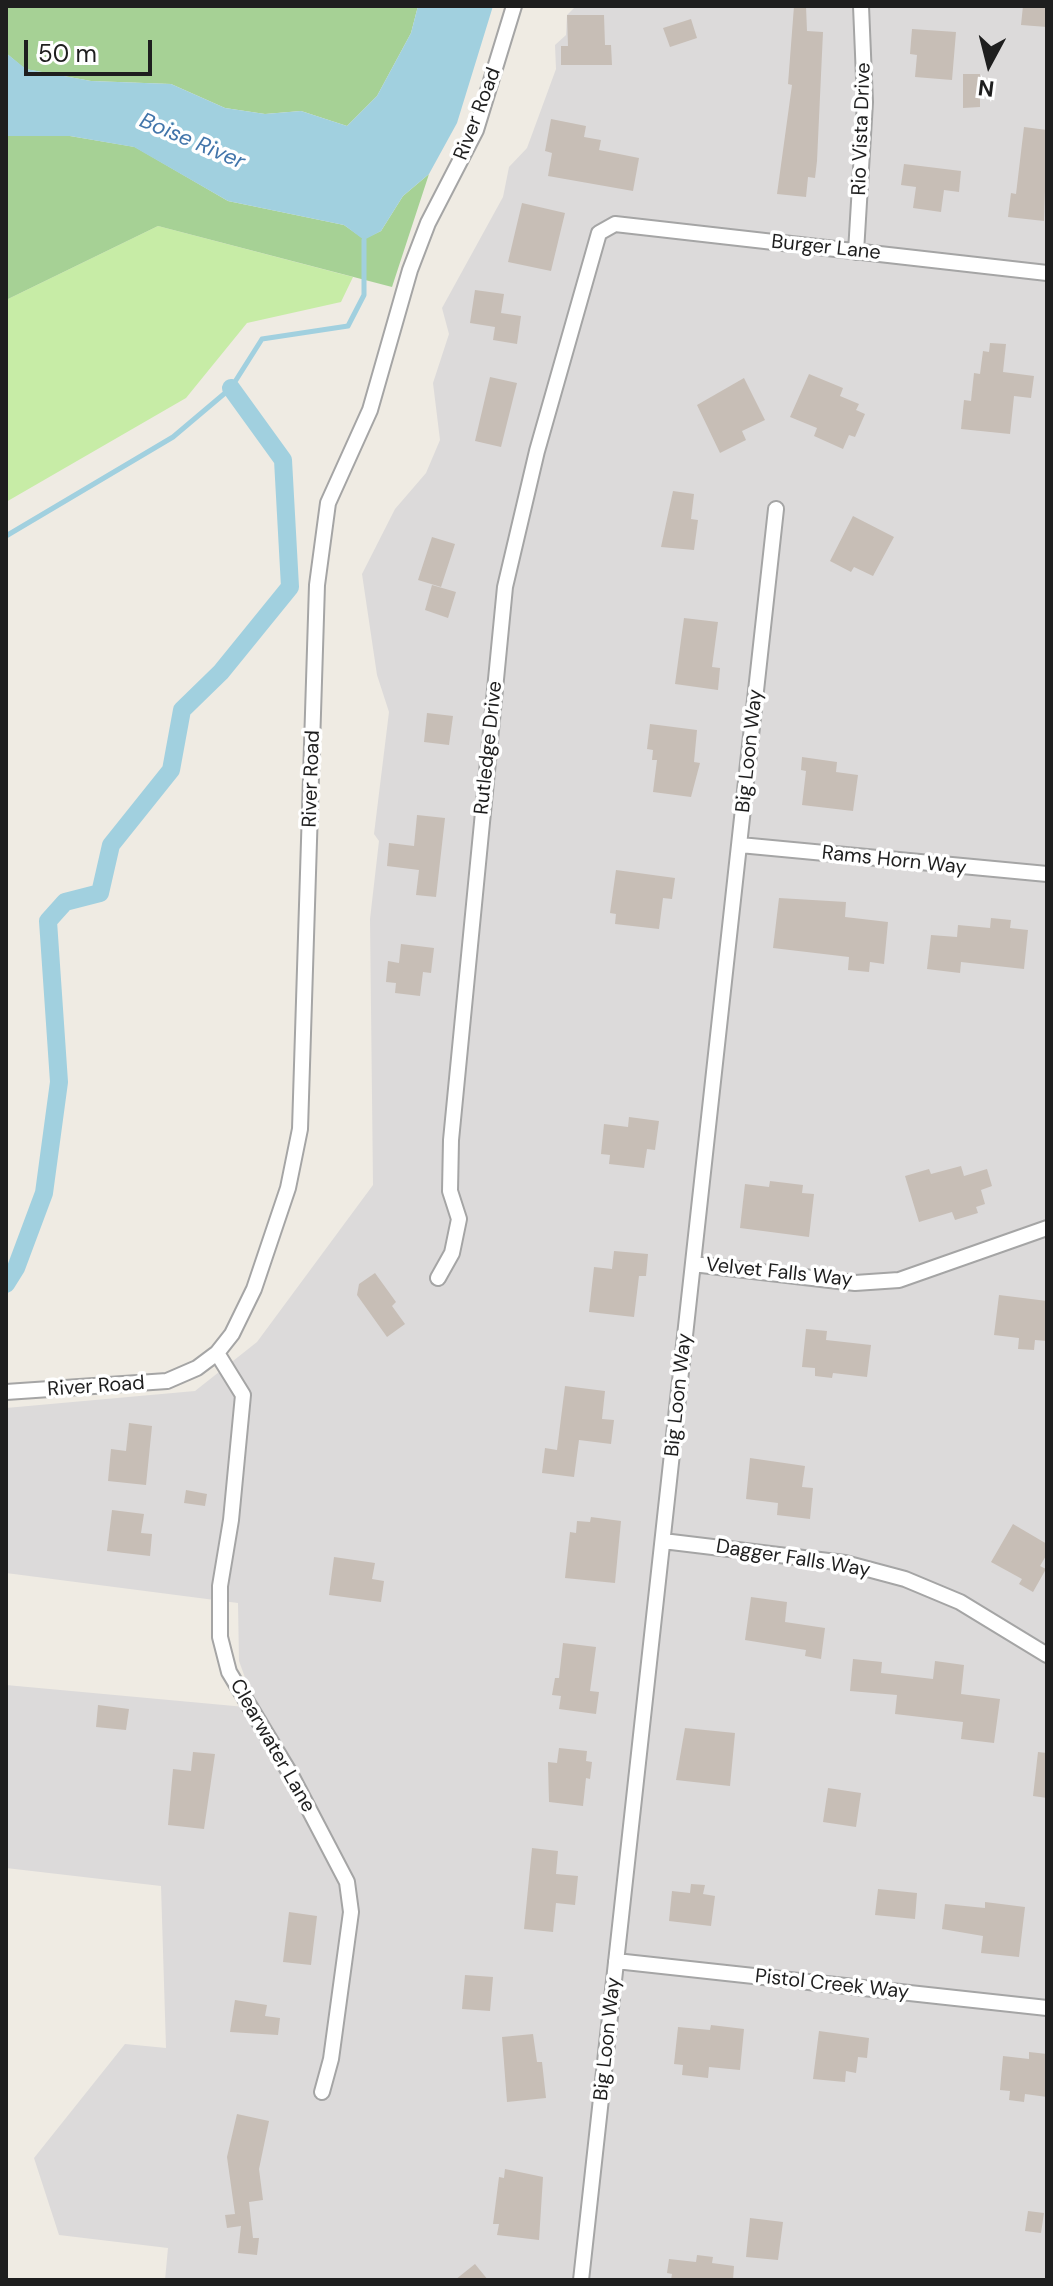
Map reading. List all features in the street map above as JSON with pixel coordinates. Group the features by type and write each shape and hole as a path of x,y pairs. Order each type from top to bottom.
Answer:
{"street":[{"name":"River Road","path":"6,1392 167,1381 197,1368 217,1353 232,1334 254,1289 288,1188 300,1129 317,585 328,503 370,410 410,270 428,223 476,130 514,6"},
{"name":"Rio Vista Drive","path":"856,252 865,102 861,6"},
{"name":"Burger Lane","path":"606,226 615,224 1047,273"},
{"name":"Rutledge Drive","path":"438,1278 452,1253 459,1219 450,1191 451,1140 509,560 588,268 599,233 606,226"},
{"name":"Big Loon Way","path":"581,2280 776,509"},
{"name":"Rams Horn Way","path":"740,845 1047,874"},
{"name":"Velvet Falls Way","path":"693,1264 855,1283 899,1280 1047,1228"},
{"name":"Clearwater Lane","path":"217,1353 243,1395 231,1520 220,1586 220,1637 229,1672 291,1775 347,1882 351,1912 331,2059 322,2092"},
{"name":"Dagger Falls Way","path":"663,1541 845,1563 905,1579 960,1602 1047,1655"},
{"name":"Pistol Creek Way","path":"616,1961 1047,2008"}],"shaded area":[{"path":"576,6 1047,6 1047,2280 165,2280 168,2248 59,2235 34,2158 125,2044 166,2048 161,1886 6,1868 6,1685 256,1708 239,1661 238,1603 6,1573 6,1408 195,1391 257,1342 373,1185 370,919 379,841 374,834 389,712 377,675 362,574 395,509 426,473 440,440 433,383 449,334 442,308 503,197 509,167 527,148 556,69 555,45 566,35 567,15"}],"green space":[{"path":"6,6 418,6 411,33 377,96 347,126 301,111 265,114 225,108 171,84 91,81 25,69 6,53"},
{"path":"6,136 70,136 135,147 228,201 344,225 364,239 381,231 403,196 429,174 392,287 158,226 6,300"},
{"path":"158,226 353,277 341,302 247,323 186,398 6,502 6,300"}],"water":[{"name":"Boise River","path":"418,6 493,6 457,123 429,174 403,196 381,231 364,240 344,225 228,201 134,147 70,136 6,136 6,53 26,69 91,81 171,84 225,108 265,114 301,111 347,126 377,96 411,33"}],"building":[{"path":"794,6 806,6 807,31 823,32 817,161 815,178 808,177 806,197 777,194 792,85 788,84"},
{"path":"1023,6 1047,6 1047,27 1021,25"},
{"path":"567,15 604,15 605,45 611,45 612,65 561,65 561,46 568,46"},
{"path":"691,19 697,38 670,47 663,28"},
{"path":"912,29 956,32 952,80 915,77 917,55 910,54"},
{"path":"963,74 980,74 980,107 963,108"},
{"path":"551,119 586,126 584,137 601,140 599,150 639,158 633,191 548,176 552,153 545,151"},
{"path":"1024,127 1047,130 1044,221 1008,217 1011,193 1016,194"},
{"path":"904,164 961,171 959,192 944,190 941,212 913,208 916,187 901,185"},
{"path":"522,203 565,213 551,271 508,262"},
{"path":"475,290 504,294 501,313 521,316 517,344 493,340 495,327 470,323"},
{"path":"990,343 1006,344 1003,372 1034,376 1031,398 1014,396 1010,434 961,429 964,400 971,401 974,373 980,374 983,351 989,352"},
{"path":"809,374 843,388 840,396 859,404 856,410 865,414 855,437 849,435 843,449 814,436 817,428 790,417"},
{"path":"490,377 517,383 501,447 475,441"},
{"path":"744,378 765,420 742,431 746,440 720,453 697,405"},
{"path":"673,491 694,494 691,519 698,520 694,550 661,547"},
{"path":"853,516 894,537 873,576 854,567 851,572 830,561"},
{"path":"432,537 455,544 441,587 418,580"},
{"path":"432,585 456,592 448,618 425,610"},
{"path":"684,618 718,622 712,667 720,668 718,690 675,684"},
{"path":"427,713 453,716 449,745 424,742"},
{"path":"650,724 697,730 694,762 700,763 691,797 653,792 657,760 652,760 653,750 647,749"},
{"path":"802,757 837,762 836,772 858,775 853,811 802,805 806,771 801,770"},
{"path":"417,815 445,818 436,897 416,895 419,870 387,866 389,843 414,846"},
{"path":"616,870 675,878 672,899 663,898 659,929 615,924 616,914 610,913"},
{"path":"779,898 846,902 845,917 888,922 884,964 870,962 869,972 848,970 849,957 773,948"},
{"path":"991,918 1011,920 1010,928 1028,930 1024,969 961,962 960,973 927,969 931,935 957,937 958,925 990,928"},
{"path":"401,944 434,948 431,973 423,972 420,996 395,993 396,983 386,982 388,961 399,963"},
{"path":"629,1117 659,1121 655,1150 647,1149 644,1168 609,1164 610,1155 601,1154 604,1124 628,1127"},
{"path":"961,1166 964,1176 987,1169 992,1186 981,1190 985,1204 976,1207 978,1213 955,1220 952,1212 919,1222 905,1176 929,1169 931,1174"},
{"path":"770,1181 803,1185 802,1193 814,1194 809,1237 740,1228 745,1184 769,1187"},
{"path":"614,1251 648,1254 646,1276 639,1276 634,1317 589,1312 594,1267 612,1269"},
{"path":"375,1273 396,1302 392,1306 405,1324 387,1337 357,1295 359,1284"},
{"path":"999,1295 1047,1301 1047,1341 1035,1340 1034,1350 1018,1349 1019,1338 994,1335"},
{"path":"806,1329 827,1331 826,1340 871,1345 867,1377 833,1373 832,1378 815,1376 815,1368 802,1367"},
{"path":"565,1386 605,1391 602,1419 614,1420 611,1444 579,1440 574,1477 542,1473 545,1448 557,1450"},
{"path":"129,1423 152,1426 146,1485 108,1481 111,1449 126,1451"},
{"path":"750,1458 805,1466 802,1487 813,1488 810,1519 777,1515 778,1503 746,1499"},
{"path":"186,1490 207,1494 205,1506 184,1503"},
{"path":"112,1510 144,1514 141,1533 152,1534 150,1556 107,1551"},
{"path":"591,1517 621,1521 615,1583 565,1578 570,1532 576,1533 577,1521 590,1522"},
{"path":"1013,1524 1047,1544 1047,1554 1040,1566 1046,1569 1033,1592 1019,1584 1022,1579 991,1562"},
{"path":"334,1557 375,1563 372,1579 384,1581 381,1602 329,1595"},
{"path":"751,1597 787,1602 785,1622 825,1628 821,1659 805,1656 806,1650 745,1640"},
{"path":"563,1643 596,1647 590,1691 599,1692 596,1714 559,1709 561,1696 552,1695 555,1678 559,1678"},
{"path":"853,1659 882,1662 881,1673 933,1679 935,1661 964,1665 961,1694 1000,1699 994,1743 961,1739 963,1722 895,1714 897,1695 850,1691"},
{"path":"98,1705 129,1709 126,1730 96,1727"},
{"path":"685,1728 735,1733 730,1786 676,1780"},
{"path":"559,1748 587,1751 586,1761 592,1762 590,1779 586,1778 583,1806 549,1802 548,1762 557,1763"},
{"path":"193,1752 215,1754 204,1829 168,1825 173,1769 191,1771"},
{"path":"1038,1752 1047,1753 1047,1798 1033,1796"},
{"path":"828,1788 861,1793 856,1827 823,1822"},
{"path":"532,1848 558,1851 556,1874 578,1876 575,1905 556,1903 553,1932 524,1929"},
{"path":"691,1884 705,1885 703,1894 715,1896 711,1926 669,1921 672,1891 690,1893"},
{"path":"878,1889 917,1893 915,1919 875,1915"},
{"path":"985,1902 1025,1907 1019,1957 981,1953 983,1936 942,1929 945,1904 985,1908"},
{"path":"289,1912 317,1916 311,1965 283,1962"},
{"path":"465,1975 493,1977 490,2011 462,2009"},
{"path":"235,2000 267,2005 265,2016 280,2018 278,2035 230,2032"},
{"path":"711,2025 744,2029 740,2070 709,2067 708,2078 682,2075 683,2065 674,2064 678,2027 710,2030"},
{"path":"819,2031 869,2038 867,2058 858,2057 856,2073 846,2071 845,2082 813,2079"},
{"path":"533,2034 537,2062 542,2062 546,2098 507,2102 502,2037"},
{"path":"1029,2052 1047,2054 1047,2097 1025,2094 1024,2102 1009,2100 1010,2091 1000,2090 1003,2056 1029,2059"},
{"path":"237,2114 269,2121 259,2169 263,2200 249,2202 253,2238 259,2238 257,2255 238,2253 241,2226 227,2228 225,2215 235,2214 227,2157"},
{"path":"505,2169 543,2177 539,2240 497,2235 499,2224 493,2224 499,2177 504,2178"},
{"path":"1028,2211 1044,2213 1041,2233 1025,2231"},
{"path":"750,2218 783,2222 778,2260 746,2257"},
{"path":"697,2255 713,2257 712,2263 734,2266 733,2280 671,2280 672,2274 667,2273 669,2259 696,2262"},
{"path":"475,2264 488,2280 455,2280"}],"waterway":[{"path":"6,536 173,437 231,388 262,339 348,326 364,295 364,240"},
{"path":"6,1284 16,1268 44,1193 59,1082 48,921 65,902 100,893 111,845 171,770 182,710 221,672 290,587 283,460 231,388"}]}
